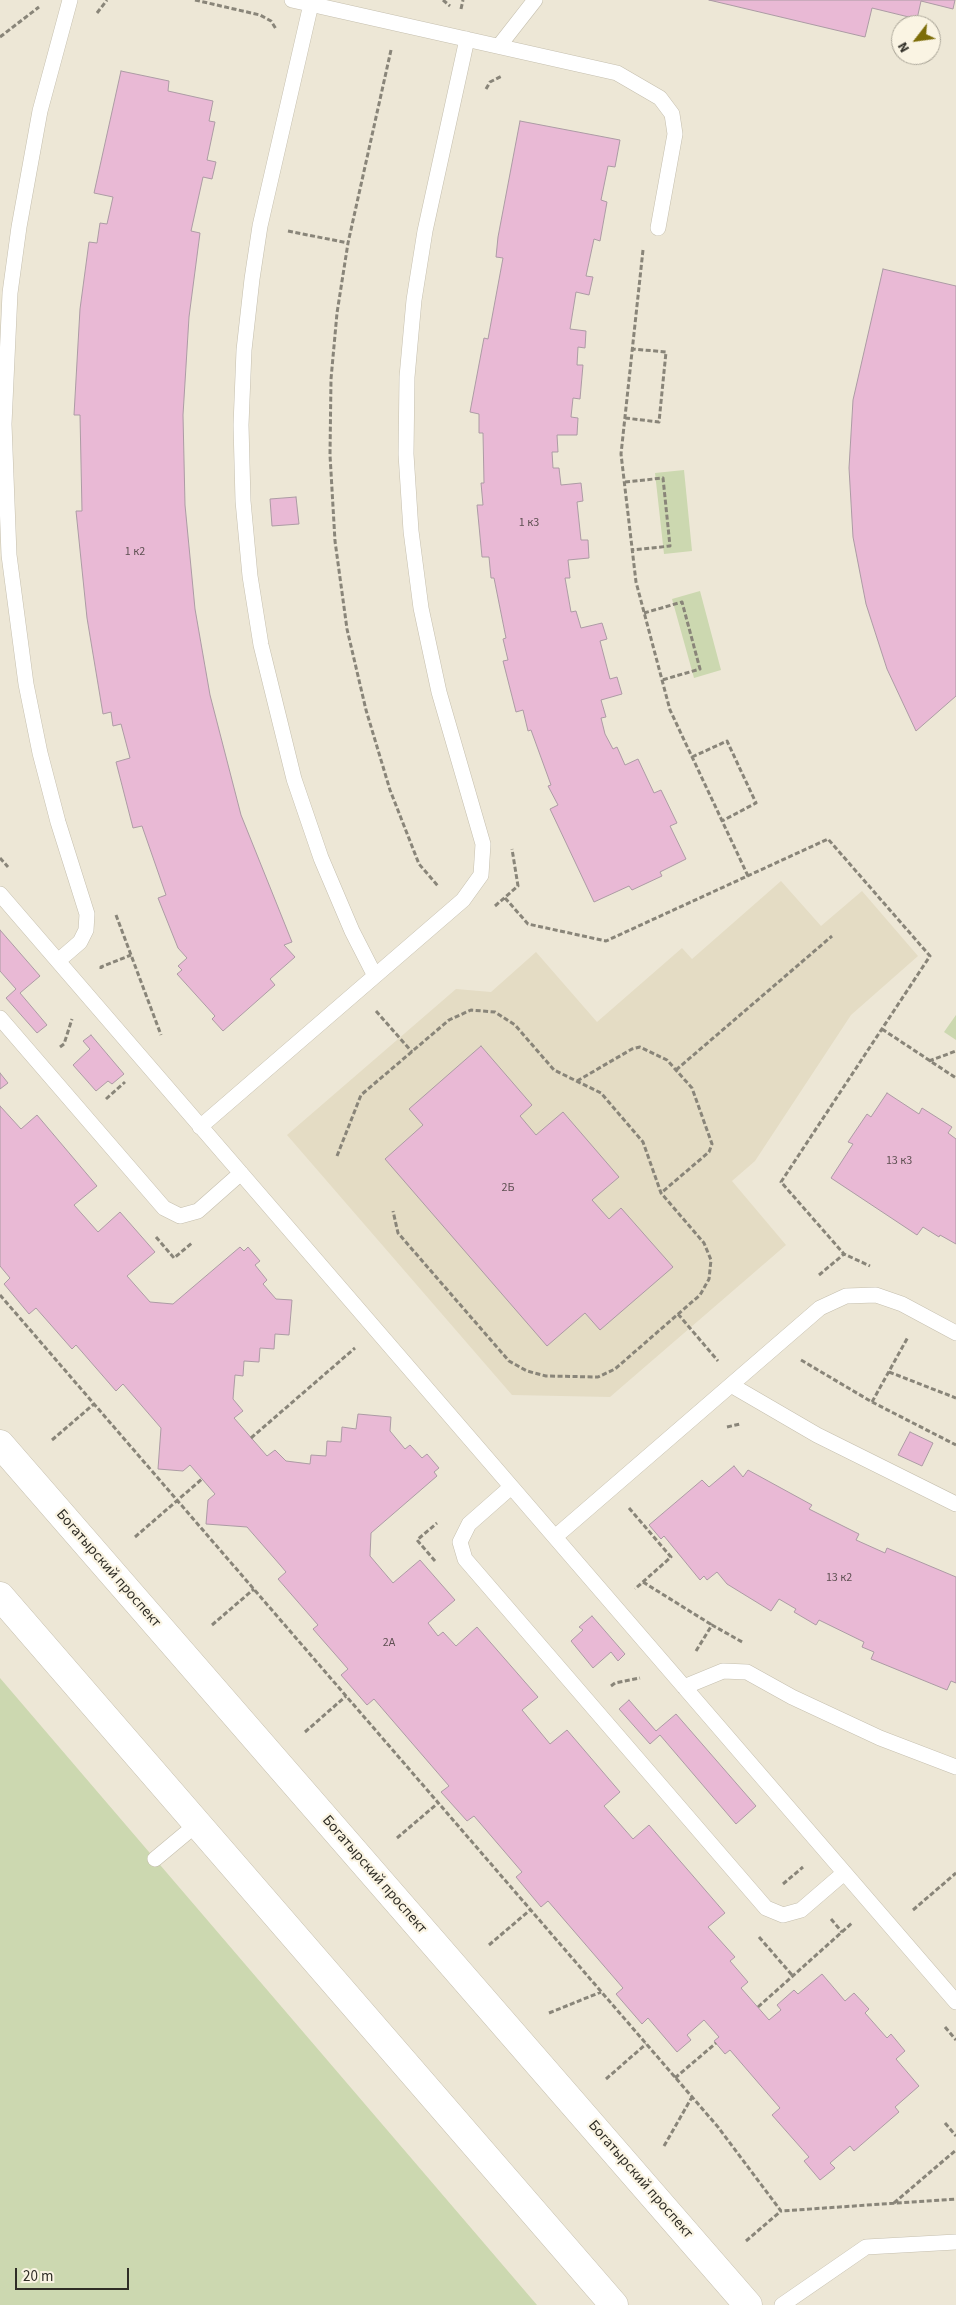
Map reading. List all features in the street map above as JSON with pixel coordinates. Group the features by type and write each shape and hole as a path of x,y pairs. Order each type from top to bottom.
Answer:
{"main road":[{"name":"Богатырский проспект","path":"0,1444 748,2305"},
{"path":"0,1596 614,2305"}],"lane":[{"path":"58,961 80,942 86,930 87,914 58,822 40,753 26,684 9,556 4,424 10,293 18,227 40,111 70,0"},
{"path":"292,0 618,73 660,98 672,114 675,134 658,228"},
{"path":"499,46 534,0"},
{"path":"311,4 260,226 244,350 241,425 243,500 250,576 261,645 294,779 321,858 352,931 375,976"},
{"path":"200,1127 463,900 481,875 484,844 440,692 422,608 411,531 406,454 407,377 414,300 425,231 467,40"},
{"path":"0,894 956,2002"},
{"path":"0,1018 164,1208 180,1216 198,1211 241,1173"},
{"path":"555,1537 820,1308 846,1296 876,1295 902,1304 956,1333"},
{"path":"731,1385 817,1436 956,1504"},
{"path":"511,1487 469,1524 460,1542 465,1559 766,1908 783,1914 801,1910 844,1873"},
{"path":"684,1687 723,1671 747,1672 792,1697 880,1738 956,1767"},
{"path":"155,1859 197,1824"},
{"path":"782,2305 866,2247 956,2242"}],"path":[{"path":"93,18 107,0"},
{"path":"0,37 43,3"},
{"path":"385,46 399,49"},
{"path":"392,47 348,243 337,313 331,379 330,455 335,541 347,629 366,710 390,790 419,864 438,887"},
{"path":"260,226 348,243"},
{"path":"658,228 644,242 621,454 636,582 670,710 748,876"},
{"path":"625,418 659,422 666,352 633,348"},
{"path":"624,482 663,478 670,546 632,550"},
{"path":"644,613 682,602 700,669 662,680"},
{"path":"692,757 727,741 756,803 722,821"},
{"path":"505,898 528,924 606,941 828,838 930,956 782,1182 844,1254"},
{"path":"0,858 12,872"},
{"path":"431,893 443,883"},
{"path":"116,912 162,1038"},
{"path":"676,1070 832,936"},
{"path":"375,1010 412,1052"},
{"path":"337,1156 361,1096 449,1020 471,1010 495,1012 515,1025 554,1070 601,1093 643,1142 661,1194 704,1243 711,1260 709,1279 700,1295 615,1369 598,1377 546,1376 527,1371 509,1361 398,1233 393,1211"},
{"path":"882,1029 956,1078"},
{"path":"577,1081 632,1049 640,1047 667,1060 692,1088 712,1144 709,1152 661,1194"},
{"path":"929,1061 956,1051"},
{"path":"155,1236 174,1258 195,1240"},
{"path":"0,1296 718,2127 781,2211"},
{"path":"678,1314 719,1362"},
{"path":"872,1402 920,1314"},
{"path":"251,1438 356,1345 363,1353"},
{"path":"795,1364 806,1354"},
{"path":"800,1360 872,1402 956,1444"},
{"path":"889,1372 956,1398"},
{"path":"52,1440 94,1404"},
{"path":"726,1427 736,1423 742,1424"},
{"path":"136,1537 202,1479"},
{"path":"622,1513 636,1501"},
{"path":"629,1507 671,1557 634,1590"},
{"path":"436,1563 417,1540 438,1522"},
{"path":"643,1582 712,1625"},
{"path":"212,1625 254,1589"},
{"path":"305,1732 346,1696"},
{"path":"397,1838 438,1803"},
{"path":"906,1906 911,1912 956,1873"},
{"path":"489,1945 530,1910"},
{"path":"830,1919 842,1932"},
{"path":"758,2007 854,1922"},
{"path":"753,1930 792,1975"},
{"path":"549,2013 601,1992"},
{"path":"675,2078 716,2042"},
{"path":"606,2079 646,2044"},
{"path":"664,2146 692,2097"},
{"path":"945,2123 956,2136"},
{"path":"894,2203 956,2150"},
{"path":"746,2241 781,2211 956,2199"}],"shaded area":[{"path":"781,881 821,926 862,891 918,956 851,1015 755,1161 732,1181 786,1245 610,1397 512,1395 287,1135 456,989 491,992 536,952 597,1022 682,948 692,959"}],"green space":[{"path":"684,470 692,551 664,554 655,473"},
{"path":"700,591 721,670 694,678 672,599"},
{"path":"956,1015 956,1040 944,1032"},
{"path":"0,1678 155,1859 537,2305 0,2305"}],"building":[{"path":"709,0 955,0 953,9 921,1 918,15 901,15 872,8 865,37"},
{"path":"121,71 169,81 168,91 213,101 209,121 215,122 207,160 216,162 212,179 203,177 191,231 200,233 189,317 183,415 185,505 195,609 210,695 241,815 292,942 284,945 295,957 270,979 275,985 223,1031 212,1019 215,1016 177,974 182,970 178,966 187,958 178,948 158,898 166,895 142,826 133,828 116,762 130,758 121,724 113,726 111,712 103,714 87,618 76,511 82,511 80,415 74,415 80,309 89,242 97,243 100,223 107,224 113,197 94,193"},
{"path":"520,121 620,140 615,167 608,166 601,200 607,202 600,241 594,239 586,276 593,277 589,295 576,292 570,329 586,331 585,348 578,347 577,365 583,365 580,399 573,398 571,417 578,418 577,435 557,435 558,452 552,452 553,468 559,468 561,485 581,483 583,501 577,502 581,540 588,540 589,558 568,560 570,578 565,578 571,612 576,611 581,628 602,623 607,639 600,641 610,679 617,677 622,694 601,700 606,717 601,718 605,734 613,749 617,747 625,765 638,759 654,793 661,790 677,823 670,826 686,859 660,872 662,876 632,890 629,886 594,902 550,809 558,805 548,786 551,785 531,730 528,731 523,710 516,712 503,661 508,660 503,639 506,638 494,578 491,578 489,557 482,557 477,505 483,505 481,483 484,483 483,433 479,433 479,414 470,412 484,338 488,339 503,258 496,257 498,237"},
{"path":"883,269 956,286 956,696 916,731 887,669 866,604 853,537 849,468 853,400"},
{"path":"296,497 299,524 272,526 270,499"},
{"path":"0,930 40,976 20,993 47,1025 37,1033 6,998 16,989 0,971"},
{"path":"91,1035 124,1074 112,1084 108,1081 96,1091 73,1065 90,1049 83,1041"},
{"path":"481,1046 532,1105 520,1116 536,1135 563,1112 619,1177 592,1200 609,1219 621,1208 673,1267 600,1330 585,1313 547,1346 385,1159 423,1125 409,1109"},
{"path":"0,1073 8,1083 0,1089"},
{"path":"887,1093 919,1114 922,1108 952,1127 948,1133 956,1139 956,1244 940,1235 939,1237 923,1227 917,1235 831,1178 853,1144 848,1142 867,1114 871,1117"},
{"path":"0,1106 21,1129 37,1115 97,1186 74,1205 98,1232 120,1212 155,1252 127,1276 150,1302 173,1304 240,1247 244,1251 248,1247 260,1261 255,1265 267,1280 263,1284 276,1299 292,1300 289,1335 275,1334 274,1349 260,1348 259,1362 244,1361 243,1376 235,1375 233,1399 243,1411 234,1418 267,1456 275,1450 286,1461 310,1464 311,1455 326,1456 327,1441 341,1442 342,1427 356,1429 358,1414 391,1417 390,1431 405,1449 410,1445 422,1458 427,1454 439,1468 434,1472 437,1476 371,1533 370,1556 393,1583 420,1560 455,1600 428,1623 438,1636 443,1632 456,1646 477,1627 538,1697 522,1710 550,1744 567,1730 620,1792 604,1806 633,1839 649,1825 725,1913 708,1927 735,1957 730,1961 748,1982 741,1988 769,2020 781,2010 777,2005 794,1990 798,1994 822,1974 845,2001 854,1993 869,2009 865,2013 887,2038 891,2034 905,2051 896,2059 919,2086 895,2107 899,2112 854,2151 850,2146 830,2163 835,2168 820,2180 804,2161 809,2157 772,2115 780,2108 730,2050 725,2054 714,2041 719,2037 704,2020 687,2035 691,2040 677,2052 648,2018 642,2024 616,1994 623,1988 548,1901 541,1907 516,1877 522,1872 474,1816 467,1821 441,1792 449,1786 374,1699 367,1705 341,1675 348,1669 313,1629 318,1625 278,1579 286,1572 281,1566 247,1527 206,1524 208,1500 215,1494 190,1465 183,1471 158,1469 161,1428 123,1384 116,1391 76,1345 72,1349 36,1308 29,1314 4,1284 10,1278 0,1266"},
{"path":"910,1432 933,1443 922,1466 898,1455"},
{"path":"734,1466 743,1477 748,1470 812,1505 809,1509 859,1534 856,1540 885,1553 887,1548 956,1577 956,1683 951,1681 947,1690 871,1659 874,1652 862,1647 864,1642 819,1620 816,1625 794,1612 796,1609 779,1599 771,1611 727,1584 717,1572 707,1580 704,1576 700,1580 664,1536 661,1539 649,1525 702,1480 709,1487"},
{"path":"592,1616 625,1654 618,1661 611,1652 593,1668 571,1641 583,1630 579,1627"},
{"path":"629,1700 656,1731 676,1714 756,1806 736,1824 660,1735 650,1744 619,1709"}]}
